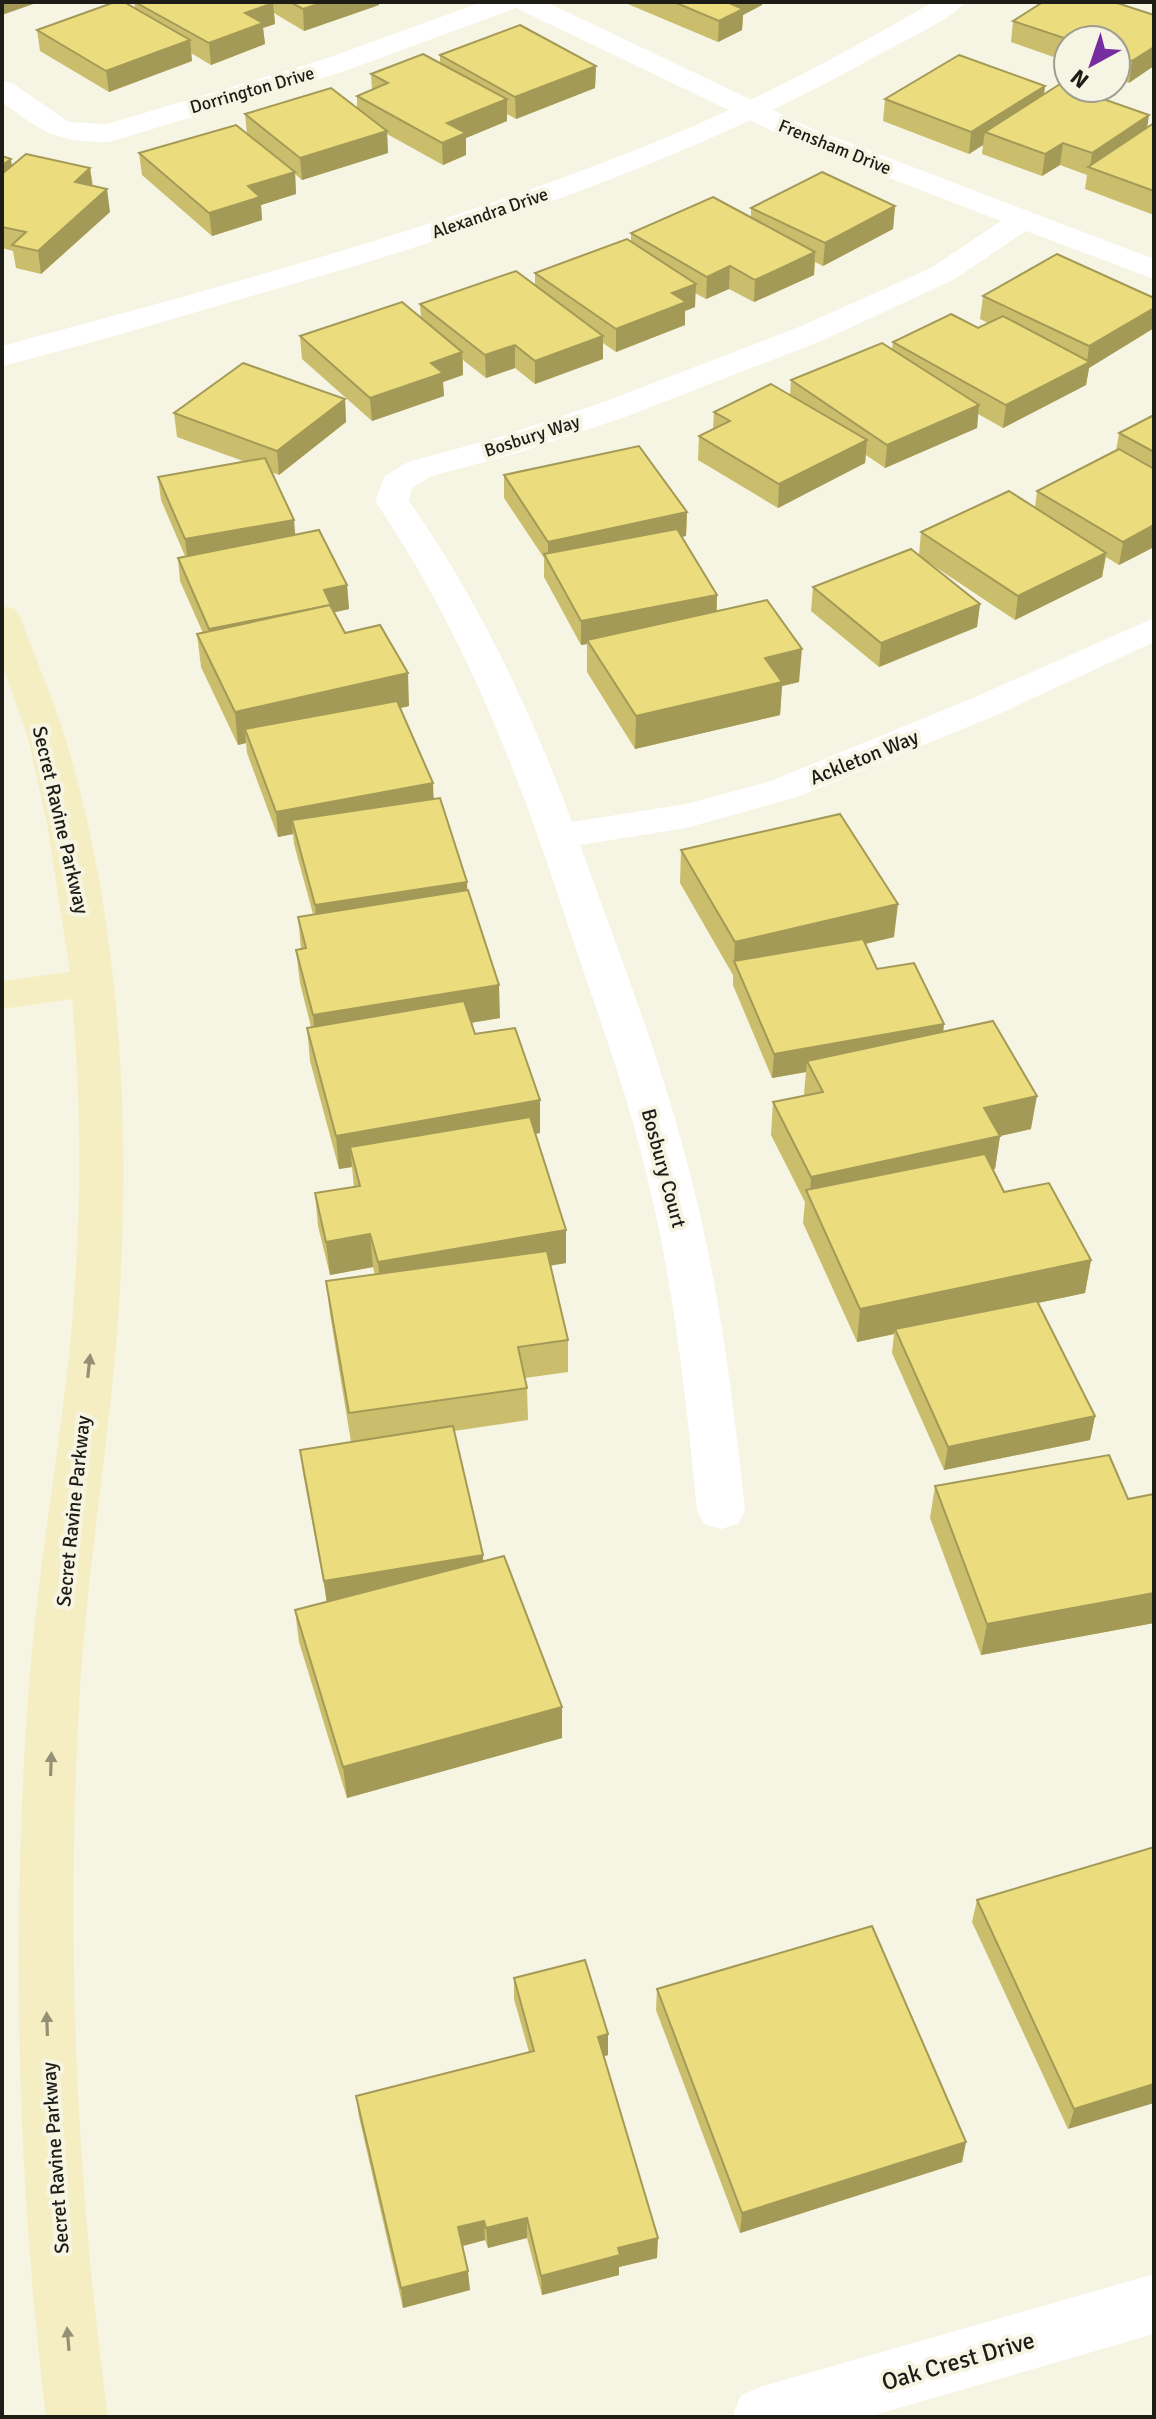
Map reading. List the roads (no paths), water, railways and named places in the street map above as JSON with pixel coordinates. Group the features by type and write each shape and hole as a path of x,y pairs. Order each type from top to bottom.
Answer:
{"main road":[{"name":"Secret Ravine Parkway","path":"2,617 50,750 78,874 92,983 100,1097 101,1192 96,1309 53,1705 46,2012 53,2173 77,2417"},
{"path":"2,995 92,983"}],"street":[{"name":"Dorrington Drive","path":"2,89 53,129 78,134 109,133 332,66 507,2"},
{"name":"Frensham Drive","path":"525,2 749,111 856,157 1154,270"},
{"name":"Alexandra Drive","path":"2,356 399,245 614,168 749,111 883,42 952,2"},
{"name":"Bosbury Way","path":"559,836 541,783 474,632 427,550 392,501 397,483 420,469 505,446 613,410 839,322 942,274 1023,220"},
{"name":"Ackleton Way","path":"559,836 686,816 784,789 986,706 1154,629"},
{"name":"Bosbury Court","path":"559,836 669,1172 699,1324 721,1510"},
{"name":"Oak Crest Drive","path":"763,2417 1154,2304"}]}
